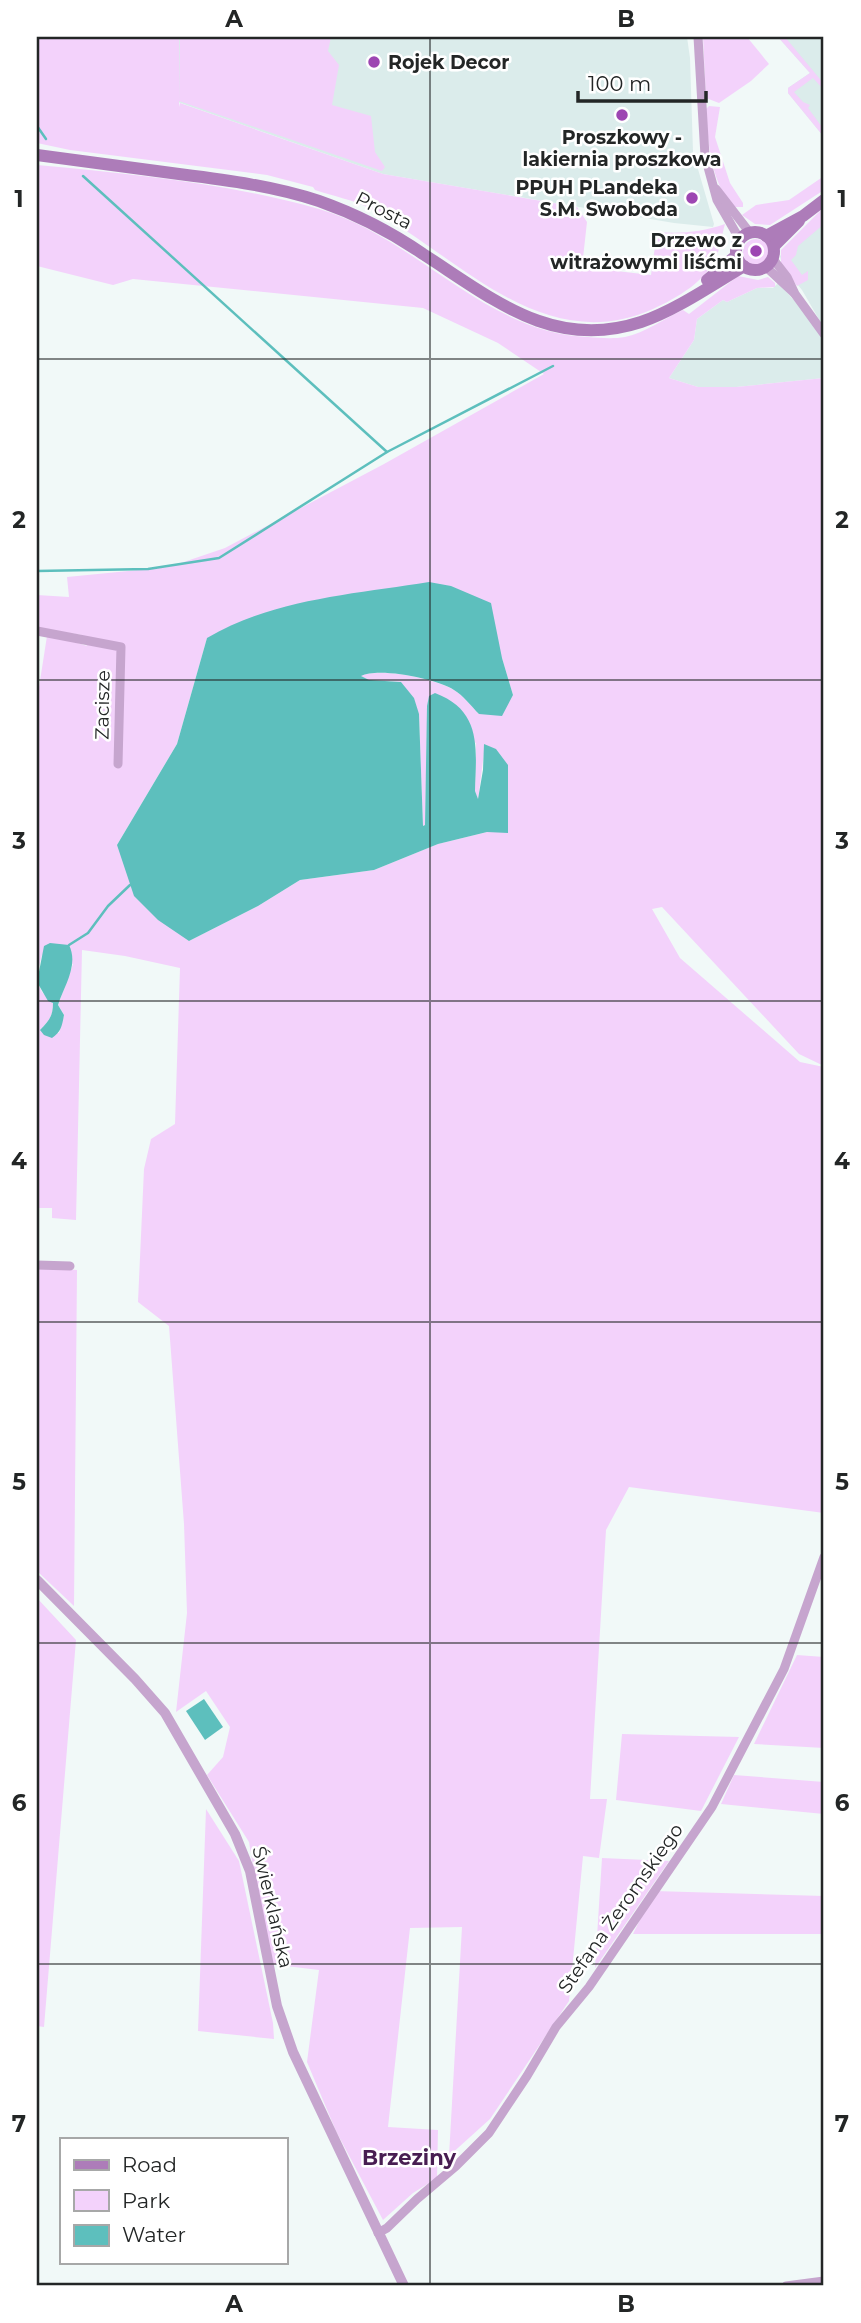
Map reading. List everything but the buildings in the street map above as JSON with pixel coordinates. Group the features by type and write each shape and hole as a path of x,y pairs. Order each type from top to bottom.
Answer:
{"main road":[{"name":"Prosta","path":"37,155 246,183 319,201 390,233 517,313 560,328 590,331 621,327 654,317 689,297 740,261"},
{"path":"770,252 759,232 745,237 740,261 753,270 770,252 788,227 824,200"}],"street":[{"path":"698,37 703,146 711,182 745,237"},
{"path":"770,252 795,294 824,334"},
{"path":"37,631 54,635"},
{"path":"37,639 54,635"},
{"name":"Zacisze","path":"54,635 121,647 118,764"},
{"path":"37,1265 70,1266"},
{"name":"Stefana Żeromskiego","path":"378,2233 456,2166 489,2133 556,2027 589,1987 712,1807 784,1669 824,1557"},
{"name":"Świerklańska","path":"37,1580 128,1671 164,1713 243,1849 276,1998 296,2062 404,2286"},
{"path":"786,2286 824,2281"}],"shaded area":[{"path":"179,37 687,37 693,152 713,227 674,223 383,174 178,102"},
{"path":"778,37 824,37 824,137 788,93 788,88 810,73"},
{"path":"824,219 824,328 802,290 782,265 780,256"},
{"path":"778,283 807,314 824,341 824,378 736,387 698,387 669,378 694,340 697,319 723,300 727,302 757,288 773,288"}],"green space":[{"path":"37,37 179,37 179,107 180,103 383,174 577,207 587,222 582,267 651,275 657,232 691,232 725,224 718,251 699,281 653,309 613,321 575,321 539,312 504,296 371,209 313,187 267,175 70,150 37,143"},
{"path":"180,37 331,37 328,51 339,65 332,105 371,116 375,152 385,167 382,171 179,101"},
{"path":"703,37 747,37 769,64 751,81 719,103 706,98"},
{"path":"778,37 785,37 824,84 824,90 813,78 794,92 810,105 808,108 822,127 824,137 788,93 788,88 810,73"},
{"path":"709,106 720,107 715,137 730,183 743,207 732,207 719,184 708,135 706,109"},
{"path":"37,165 179,181 284,200 354,222 483,302 516,319 551,332 593,337 625,337 683,310 689,314 738,276 758,280 768,277 775,283 775,287 757,288 727,302 723,300 697,319 694,340 669,378 698,387 736,387 824,378 824,1066 799,1054 662,907 652,909 680,958 800,1062 824,1067 824,1513 629,1487 606,1530 590,1799 607,1799 599,1858 583,1856 569,2001 490,2119 449,2156 462,1927 410,1928 388,2127 438,2130 437,2178 413,2193 383,2220 336,2131 307,2062 319,1970 269,1964 249,1842 207,1775 223,1757 230,1727 206,1691 176,1712 187,1613 184,1524 169,1326 138,1302 144,1169 151,1139 175,1124 180,968 82,950 76,1220 52,1218 52,1208 39,1208 39,1267 77,1270 74,1606 37,1571 37,982 53,1003 50,1018 40,1030 59,1033 64,1015 58,1005 73,964 42,955 37,974 37,700 47,636 54,635 87,646 82,635 37,628 37,595 69,597 67,577 169,567 225,548 384,464 544,374 498,343 423,308 133,279 113,285 37,266","holes":["207,638 502,658 513,695 479,714 457,692 434,682 394,674 360,676 369,680 401,682 419,714 423,826 427,725 476,743 475,791 478,800 485,745 508,832 487,832 438,844 374,870 300,880 258,906 189,941 117,845 177,744"]},
{"path":"824,176 824,190 770,225 755,224 742,215 756,205 789,200"},
{"path":"824,207 824,224 798,246 796,255 791,260 802,275 808,271 808,280 797,286 781,264 781,250"},
{"path":"756,239 765,243 769,252 765,261 756,265 747,261 743,252 747,243"},
{"path":"37,1598 76,1640 44,2027 37,2026"},
{"path":"797,1655 824,1657 824,1748 754,1744"},
{"path":"622,1734 739,1737 701,1811 616,1800"},
{"path":"734,1775 824,1782 824,1814 721,1804"},
{"path":"206,1809 239,1861 273,2023 274,2039 198,2031"},
{"path":"602,1858 669,1861 595,1968"},
{"path":"654,1891 824,1896 824,1934 633,1934"}],"water":[{"path":"429,582 451,586 491,603 513,695 502,716 479,714 457,692 435,682 394,674 361,676 369,680 401,682 414,698 419,714 423,826 427,706 429,696 435,693 462,710 469,721 475,747 475,791 478,799 484,744 496,749 508,765 508,833 487,832 438,844 374,870 300,880 258,906 189,941 158,920 134,896 117,845 177,744 207,638 259,614 287,606"},
{"path":"50,943 69,945 72,953 70,975 58,1005 64,1015 63,1022 52,1038 40,1030 50,1018 53,1003 48,1001 37,982 44,946"},
{"path":"204,1699 223,1727 205,1740 186,1711"}],"waterway":[{"path":"37,126 46,139"},
{"path":"83,176 387,452"},
{"path":"37,571 148,569 219,558 387,452 553,366"},
{"path":"69,945 88,933 108,906 130,885"}],"place":[{"name":"Rojek Decor","path":"374,62"},
{"name":"Proszkowy - lakiernia proszkowa","path":"622,115"},
{"name":"PPUH PLandeka S.M. Swoboda","path":"692,198"},
{"name":"Drzewo z witrażowymi liśćmi","path":"756,251"}],"district":[{"name":"Brzeziny","path":"409,2158"}]}
